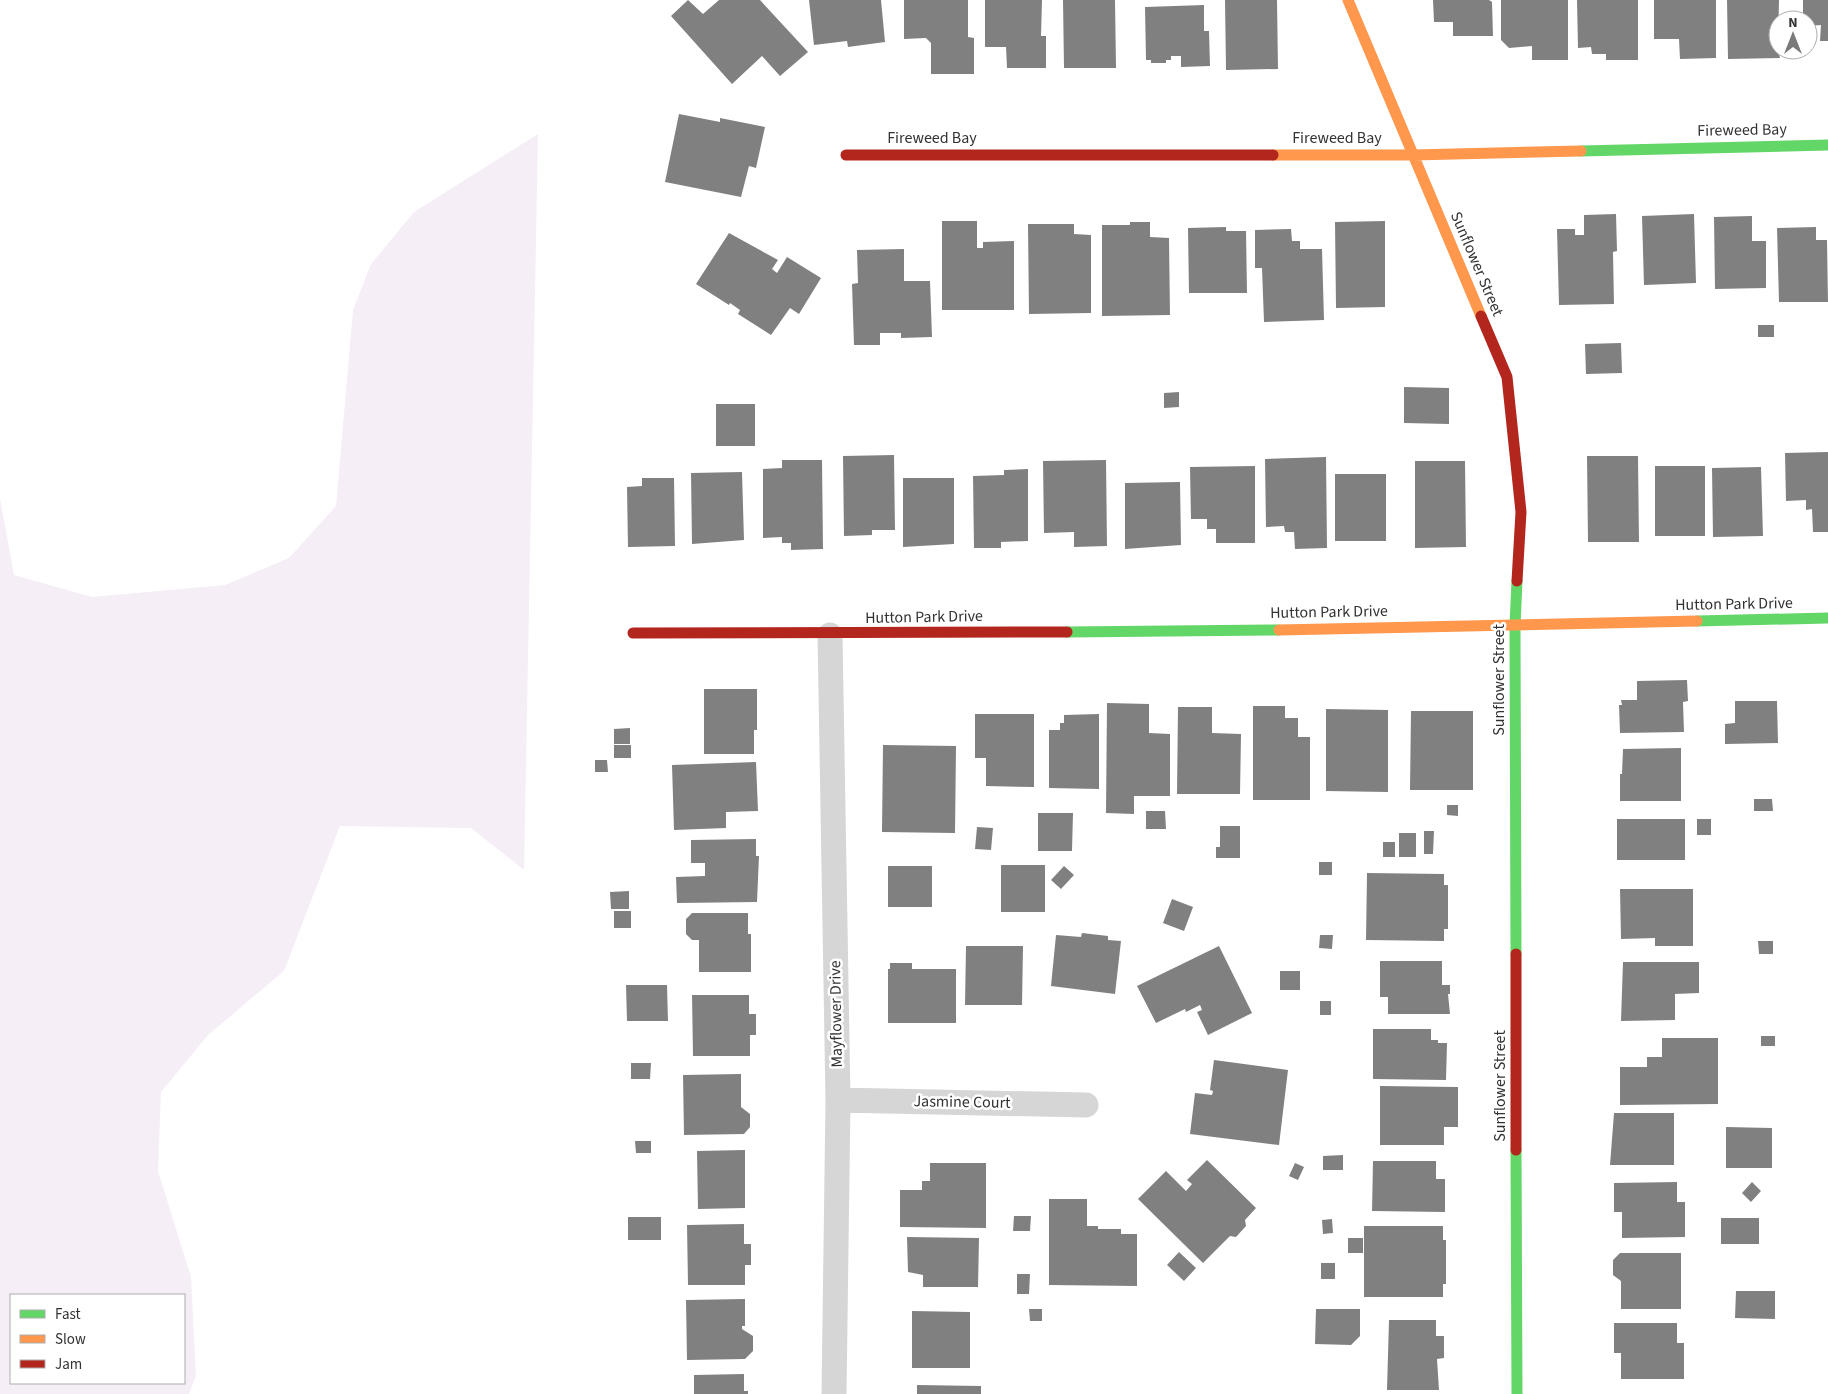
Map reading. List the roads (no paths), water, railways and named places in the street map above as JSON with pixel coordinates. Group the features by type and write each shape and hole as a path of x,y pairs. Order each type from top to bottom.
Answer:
{"street":[{"name":"Sunflower Street","path":"1348,0 1507,377 1521,512 1515,626 1517,1394"},
{"name":"Fireweed Bay","path":"846,155 1413,155 1828,144"},
{"name":"Hutton Park Drive","path":"633,633 830,635 1515,626 1828,618"},
{"name":"Mayflower Drive","path":"830,635 838,1100 834,1394"},
{"name":"Jasmine Court","path":"838,1100 1086,1105"}]}
